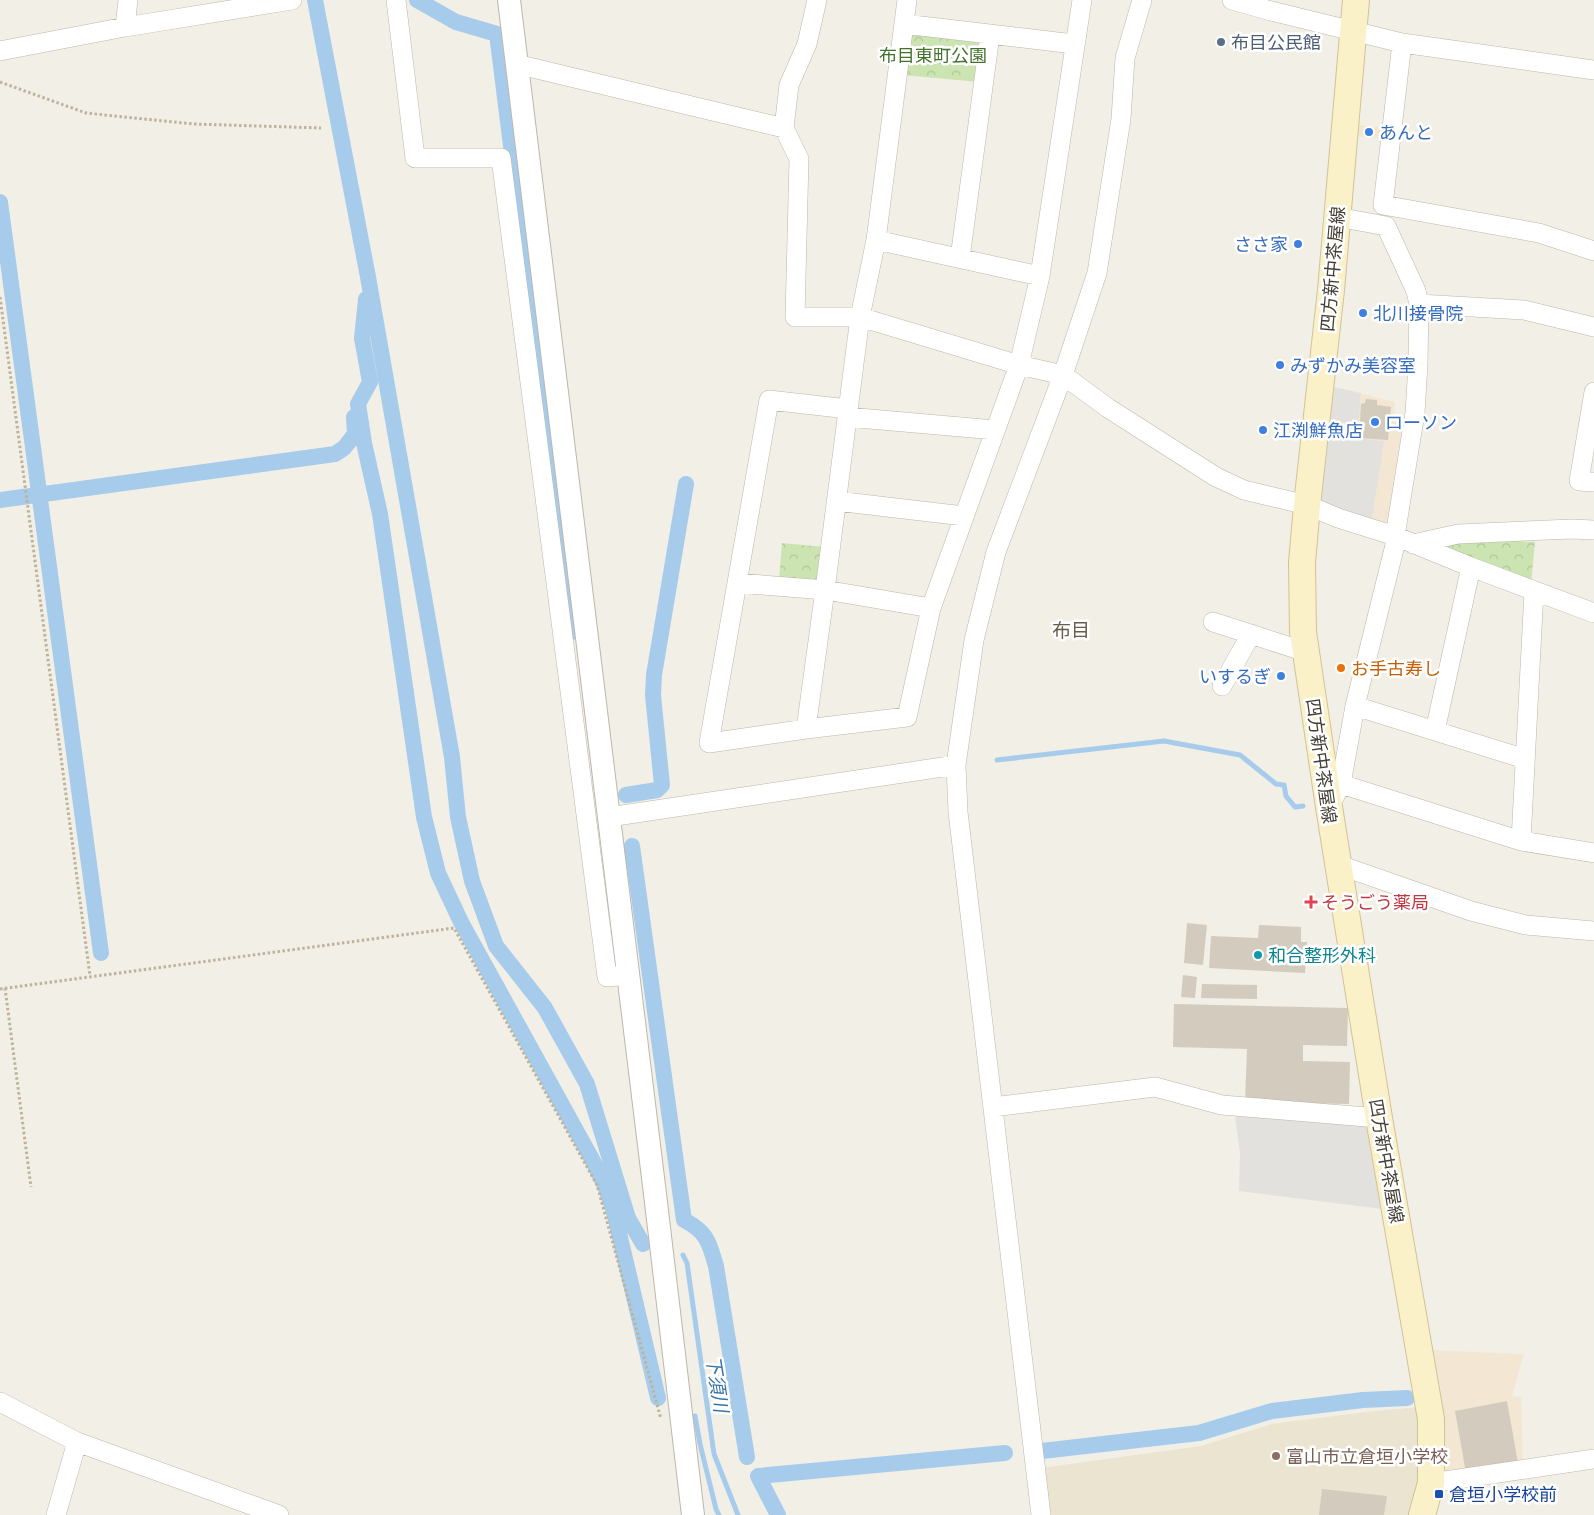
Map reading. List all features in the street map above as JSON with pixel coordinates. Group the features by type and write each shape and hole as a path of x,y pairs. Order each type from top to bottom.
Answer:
{"main road":[{"name":"四方新中茶屋線","path":"1356,0 1337,217 1302,563 1303,632 1379,1118 1431,1419 1431,1483 1422,1515"}],"street":[{"path":"125,27 128,0"},
{"path":"0,51 125,27 292,0"},
{"path":"396,0 415,158 501,158 607,978 628,975"},
{"path":"509,0 693,1515"},
{"path":"817,0 808,44 789,85 784,128 799,159 795,318 860,317 1019,365 1063,376 1108,408 1216,476 1244,490 1307,505 1338,518 1402,539 1594,613"},
{"path":"806,729 860,317 876,240 907,0"},
{"path":"996,430 847,413 769,400 709,743 907,717 931,608 996,430 1019,365 1040,276 1082,0"},
{"path":"1041,1515 958,812 956,766 974,640 996,552 1063,376 1097,273 1120,119 1125,58 1142,0"},
{"path":"1232,0 1402,43 1594,70"},
{"path":"904,24 1074,44"},
{"path":"960,258 990,35"},
{"path":"1329,807 1341,784 1355,706 1402,539 1418,364 1419,304 1416,291 1386,226 1383,205 1402,43"},
{"path":"516,64 784,128"},
{"path":"1383,205 1539,234 1594,251"},
{"path":"1337,217 1386,226"},
{"path":"876,240 1040,276"},
{"path":"1419,304 1524,310 1594,327"},
{"path":"1594,392 1579,481 1594,482"},
{"path":"836,502 964,516"},
{"path":"1402,539 1458,534 1572,529 1594,530"},
{"path":"1435,731 1471,567"},
{"path":"737,583 825,590 931,608"},
{"path":"1521,841 1534,591"},
{"path":"1214,622 1306,652"},
{"path":"1222,686 1251,634"},
{"path":"1355,706 1525,759"},
{"path":"608,817 956,766"},
{"path":"1341,784 1521,841 1594,853"},
{"path":"1339,865 1472,911 1526,925 1594,931"},
{"path":"993,1107 1155,1087 1222,1105 1379,1118"},
{"path":"0,1402 77,1442 279,1515"},
{"path":"56,1515 77,1442"},
{"path":"1431,1483 1594,1459"}],"path":[{"path":"0,82 86,113 194,124 321,128"},
{"path":"0,297 90,976"},
{"path":"0,989 454,928 598,1185 663,1426"},
{"path":"5,988 31,1187"}],"shaded area":[{"name":"あんと","path":"1355,125 1385,128 1384,139 1353,136"},
{"path":"1329,386 1395,402 1394,422 1406,424 1388,525 1317,505"},
{"path":"1329,386 1361,393 1357,438 1384,441 1372,520 1317,505"},
{"path":"1235,1116 1370,1126 1382,1209 1239,1191 1240,1153"},
{"path":"1426,1350 1524,1354 1512,1396 1521,1397 1523,1463 1443,1478"},
{"name":"富山市立倉垣小学校","path":"1419,1407 1423,1466 1411,1515 1044,1515 1041,1468 1201,1446 1272,1424"}],"green space":[{"name":"布目東町公園","path":"908,29 984,40 979,82 903,75"},
{"path":"1459,538 1535,542 1531,584 1427,545"},
{"path":"782,543 825,547 820,583 779,580"}],"building":[{"name":"ローソン","path":"1366,399 1377,400 1377,405 1391,407 1388,440 1359,438 1361,404 1365,403"},
{"path":"1187,923 1207,925 1203,965 1184,963"},
{"name":"和合整形外科","path":"1259,925 1301,927 1301,942 1307,942 1305,973 1209,968 1211,936 1258,938"},
{"path":"1183,975 1197,977 1195,998 1181,997"},
{"path":"1202,984 1257,985 1257,999 1201,998"},
{"path":"1174,1004 1348,1008 1347,1046 1303,1045 1303,1061 1350,1062 1349,1104 1245,1102 1247,1049 1173,1047"},
{"path":"1507,1401 1518,1463 1466,1473 1455,1411"},
{"path":"1322,1489 1387,1496 1384,1515 1319,1515"}],"waterway":[{"path":"315,0 368,277 452,757 458,817 472,881 496,946 545,1008 587,1084 628,1218 643,1244"},
{"path":"417,0 456,22 497,34 572,632"},
{"path":"0,202 101,953"},
{"path":"366,299 362,338 370,382 358,404 364,443 380,514 424,817 438,873 461,922 593,1161 606,1188 614,1212 658,1398"},
{"path":"0,500 335,454 344,448 355,434 354,417"},
{"path":"626,795 657,790 662,785 653,695 654,675 686,484"},
{"path":"997,760 1164,741 1240,755 1276,784 1284,785 1286,796 1295,807 1303,806"},
{"path":"632,846 684,1220 692,1224 706,1238 716,1266 747,1457"},
{"name":"下須川","path":"683,1255 687,1263 714,1454 738,1515"},
{"path":"1042,1451 1199,1433 1272,1411 1363,1400 1407,1398"},
{"path":"695,1416 700,1444 719,1515"},
{"path":"778,1515 758,1476 1005,1453"}],"place":[{"name":"布目公民館","path":"1221,42"},
{"name":"あんと","path":"1369,132"},
{"name":"ささ家","path":"1298,244"},
{"name":"北川接骨院","path":"1363,313"},
{"name":"みずかみ美容室","path":"1280,365"},
{"name":"ローソン","path":"1375,422"},
{"name":"江渕鮮魚店","path":"1263,430"},
{"name":"お手古寿し","path":"1341,668"},
{"name":"いするぎ","path":"1281,676"},
{"name":"そうごう薬局","path":"1311,902"},
{"name":"和合整形外科","path":"1258,955"},
{"name":"富山市立倉垣小学校","path":"1276,1456"},
{"name":"倉垣小学校前","path":"1439,1494"}],"district":[{"name":"布目","path":"1071,629"}]}
